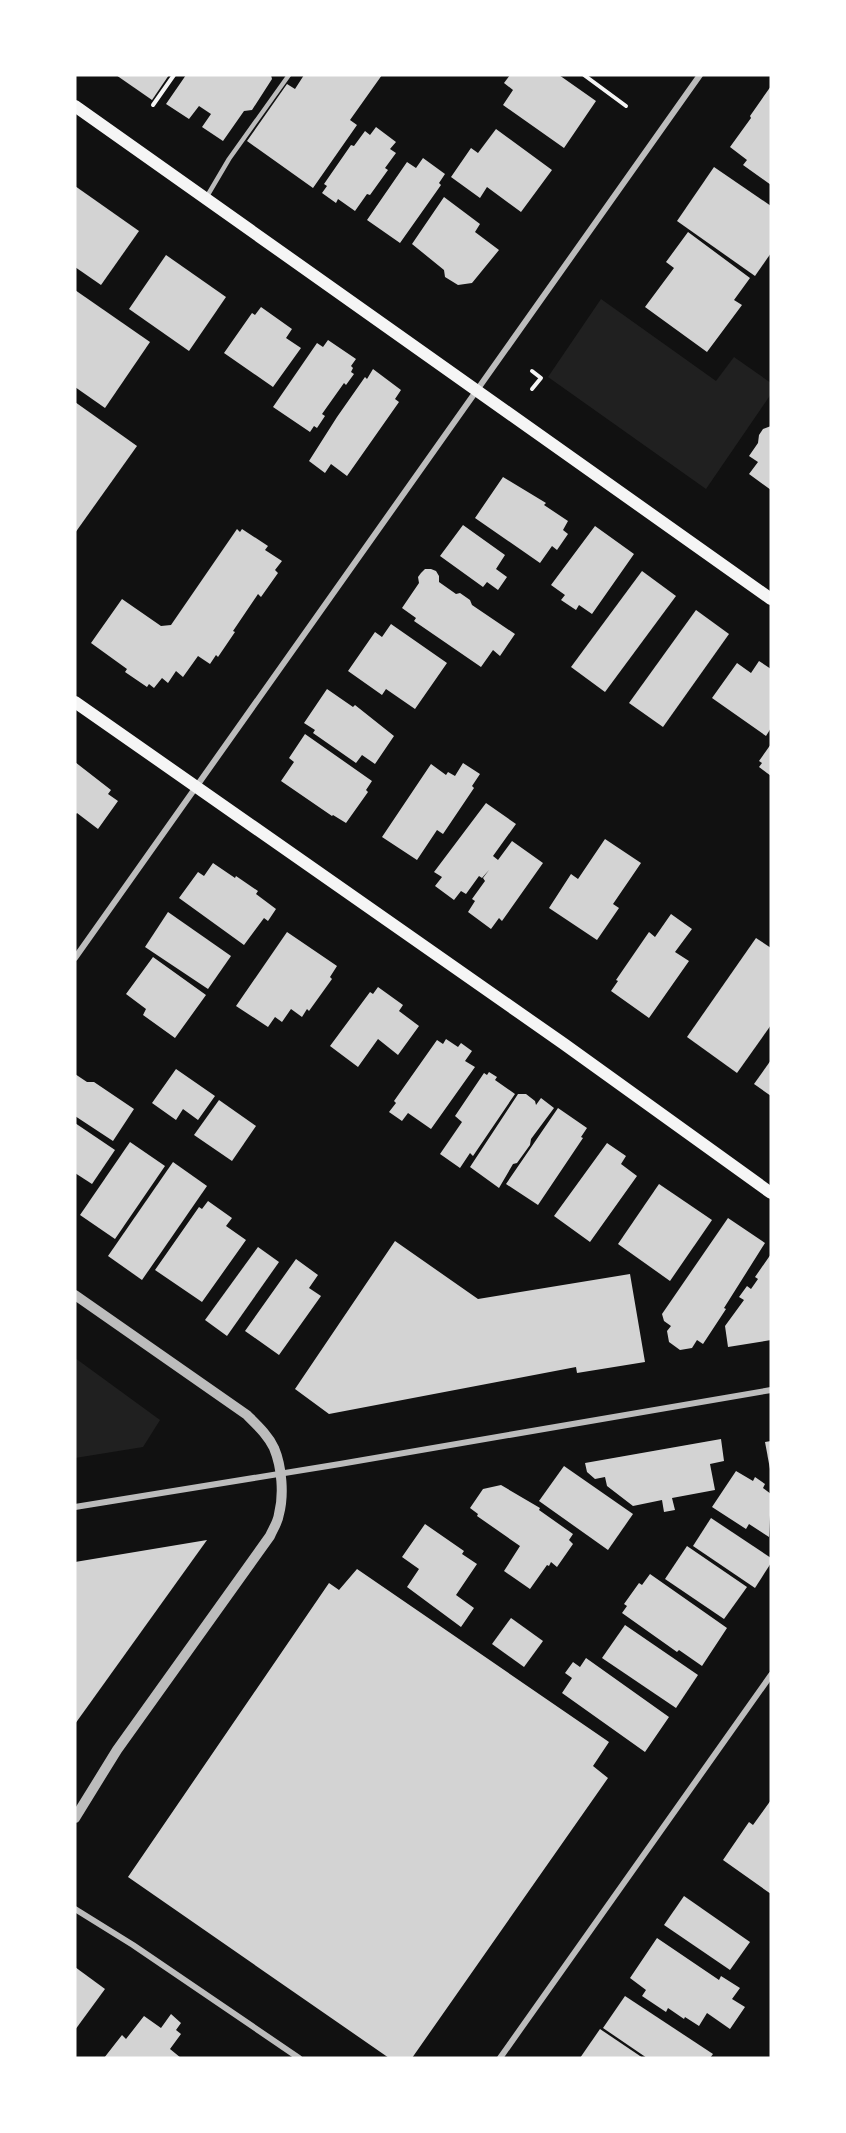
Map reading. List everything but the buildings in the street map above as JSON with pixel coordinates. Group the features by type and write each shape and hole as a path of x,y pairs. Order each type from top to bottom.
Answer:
{"main road":[{"path":"75,106 771,599"},
{"path":"75,702 564,1044 771,1193"}],"street":[{"path":"75,958 700,75"},
{"path":"75,1295 247,1415 262,1430 274,1448 280,1472 281,1498 279,1515 270,1536 117,1750 75,1818"},
{"path":"75,1507 771,1390"},
{"path":"500,2058 771,1675"},
{"path":"75,1909 134,1945 299,2058"}],"lane":[{"path":"206,198 229,159 289,75"}],"path":[{"path":"153,105 174,75"},
{"path":"584,75 626,106"},
{"path":"532,371 541,378 532,389"}],"shaded area":[{"path":"601,299 716,381 734,357 771,383 771,394 706,489 548,377"},
{"path":"75,1358 160,1420 143,1447 75,1458"}]}
